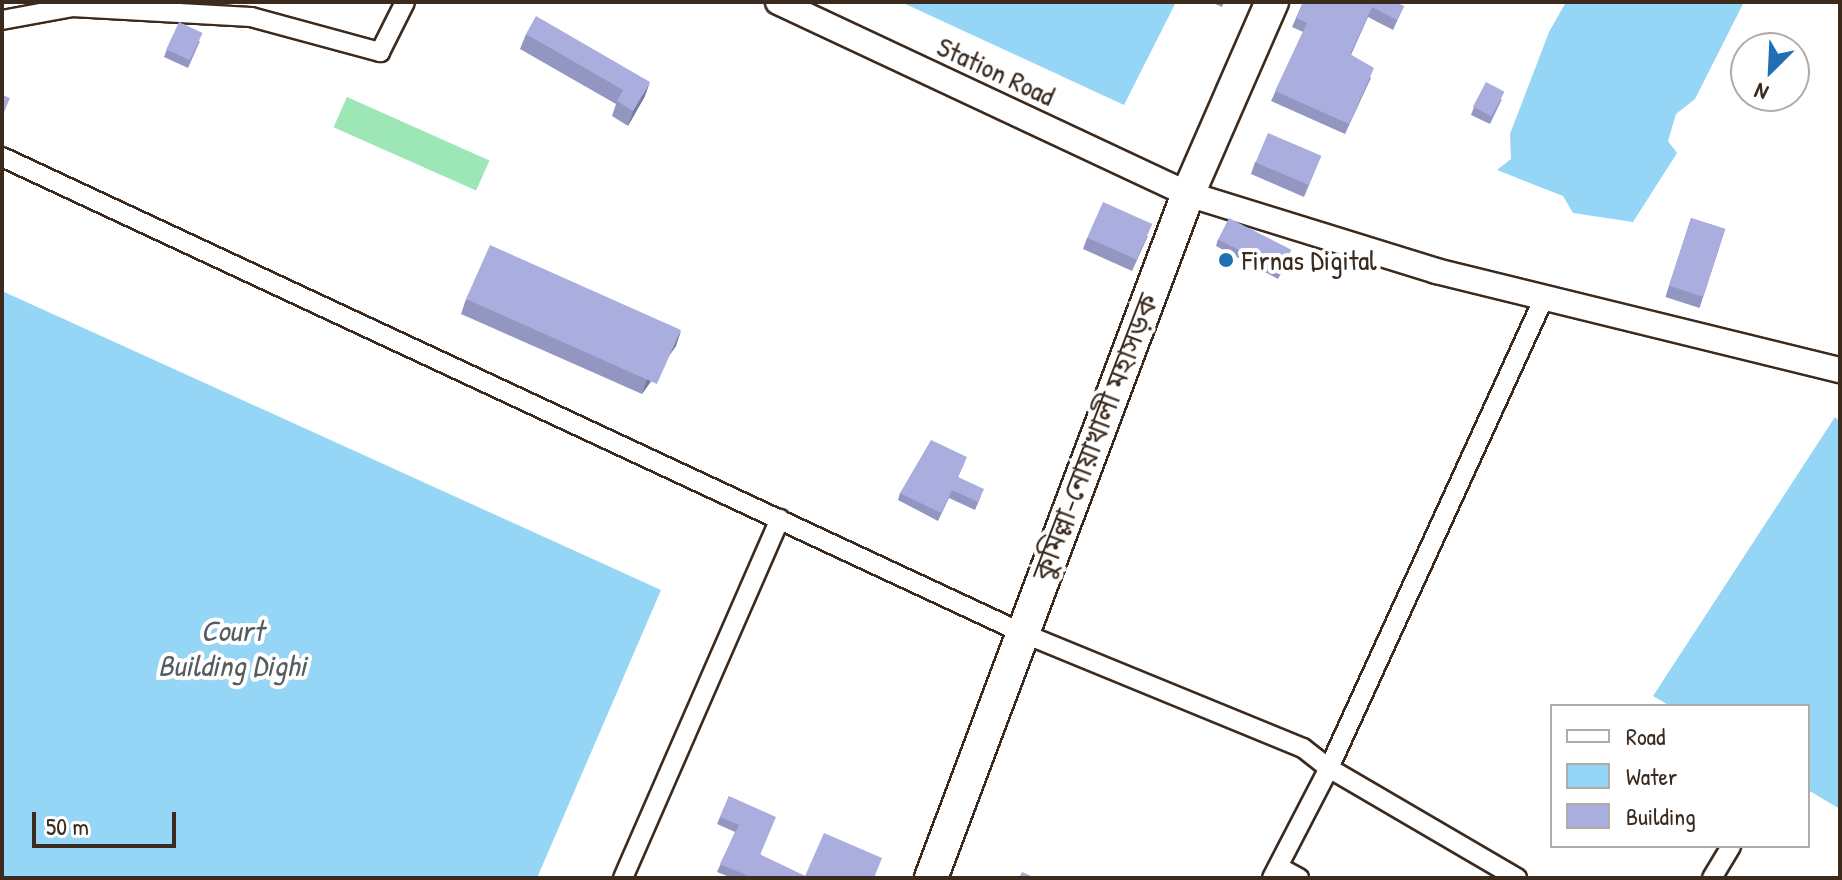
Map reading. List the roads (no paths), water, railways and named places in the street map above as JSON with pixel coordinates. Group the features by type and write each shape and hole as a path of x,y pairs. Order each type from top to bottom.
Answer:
{"highway":[{"name":"কুমিল্লা–নোয়াখালী মহাসড়ক","path":"931,878 1020,632 1188,194 1272,2"}],"main road":[{"name":"Station Road","path":"778,2 1188,194 1436,271 1840,370"}],"street":[{"path":"2,20 72,7 251,17 380,52 405,2"},
{"path":"2,157 1020,632 1303,748 1329,768 1517,878"},
{"path":"1299,878 1276,873 1329,768 1544,298"},
{"path":"623,878 780,519"},
{"path":"1712,878 1730,848"}],"water":[{"path":"901,2 1176,2 1124,105"},
{"path":"1566,2 1744,2 1695,99 1676,114 1668,141 1677,153 1633,222 1573,213 1563,196 1497,170 1511,159 1510,134 1549,32"},
{"name":"Court Building Dighi","path":"2,291 661,590 537,878 2,878"},
{"path":"1835,417 1840,421 1840,809 1810,791 1810,704 1667,704 1653,696"}],"place":[{"name":"Firnas Digital","path":"1226,260"}]}
